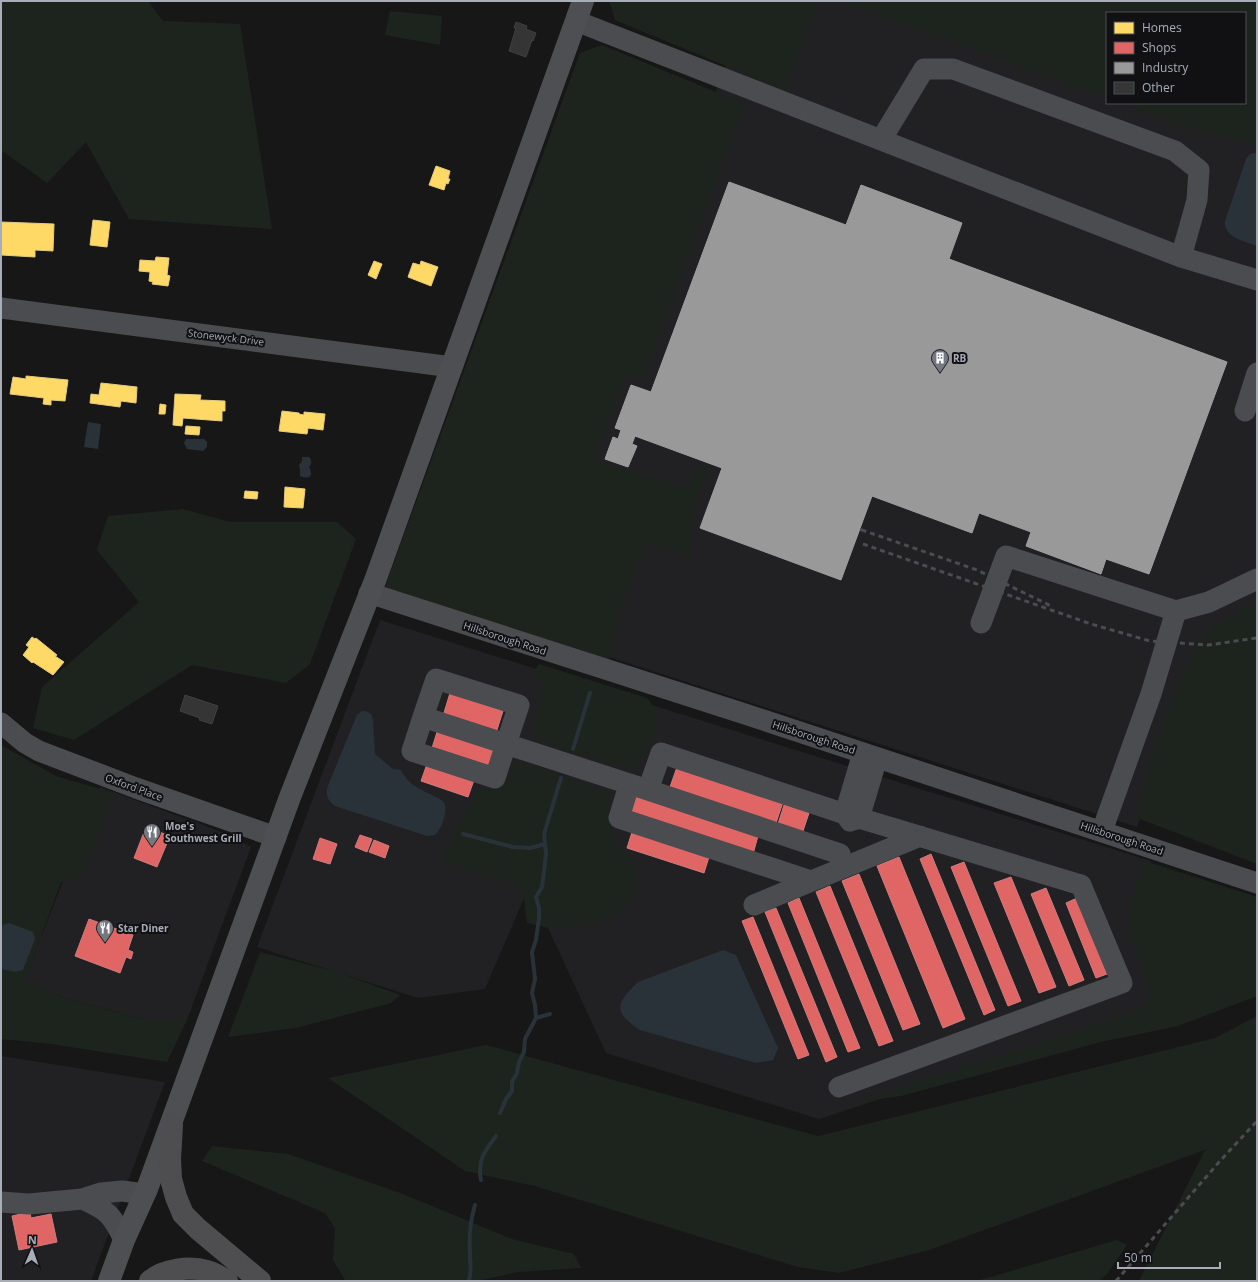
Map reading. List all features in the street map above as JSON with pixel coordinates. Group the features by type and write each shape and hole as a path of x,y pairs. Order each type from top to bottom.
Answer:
{"highway":[{"path":"172,1125 170,1160 171,1179 183,1214 198,1229 260,1281"},
{"path":"150,1281 168,1272 193,1268 207,1271 227,1281"}],"main road":[{"path":"109,1281 124,1240 146,1191 172,1125 276,837 320,718 369,593 452,367 580,11"},
{"path":"122,1281 136,1238 146,1191"}],"street":[{"path":"580,11 881,140 1181,257 1257,280"},
{"path":"881,140 924,69 953,69 1175,151 1199,170 1196,200 1181,257"},
{"name":"Stonewyck Drive","path":"1,308 452,367"},
{"path":"1245,411 1257,373"},
{"path":"982,623 1006,556 1176,611 1209,602 1257,579"},
{"name":"Hillsborough Road","path":"369,593 1102,831 1257,883"},
{"path":"1102,831 1151,694 1176,611"},
{"path":"436,679 518,706 506,744 495,778 412,750 436,679"},
{"path":"423,717 639,787 838,862"},
{"name":"Oxford Place","path":"1,722 26,743 39,751 136,788 276,837"},
{"path":"811,881 619,818 661,753 851,818 920,836 1081,886 1122,983 839,1087"},
{"path":"838,862 870,756"},
{"path":"754,905 811,881 838,862 920,836"},
{"path":"1,1202 29,1204 82,1199 101,1193 146,1191"},
{"path":"82,1199 107,1212 118,1226 124,1240"}],"shaded area":[{"path":"1,1 148,1 163,21 240,24 272,229 129,219 86,142 47,183 1,150"},
{"path":"609,1 819,1 784,90 615,20"},
{"path":"749,1 897,1 1106,75 1106,104 1191,104 1257,127 1257,624 1192,664 1137,827 519,628"},
{"path":"841,1 1257,1 1257,143 1199,132 1124,104 1246,104 1246,12 1106,12 1106,98"},
{"path":"390,11 442,16 440,45 385,35"},
{"path":"602,45 745,104 643,377 627,376 592,460 686,488 698,466 707,469 690,528 690,556 647,543 619,615 609,661 385,587 580,53"},
{"path":"1250,154 1257,154 1257,246 1232,235 1226,227 1225,221 1246,159"},
{"path":"88,422 101,424 98,449 84,447"},
{"path":"186,439 204,439 207,442 207,447 203,451 187,449 184,443"},
{"path":"302,457 309,457 311,459 309,467 311,475 305,478 300,476 299,465 302,461"},
{"path":"183,509 230,522 337,522 356,539 310,664 286,683 192,665 74,740 33,728 42,687 139,602 97,550 108,516"},
{"path":"1257,600 1257,864 1135,817 1157,740 1198,639"},
{"path":"380,620 1151,861 1130,916 1162,1008 819,1119 606,1053 529,887 485,989 418,998 257,947"},
{"path":"539,664 647,698 657,711 653,740 637,765 626,769 538,741 533,731 543,689 539,679 533,673"},
{"path":"362,711 371,714 373,720 375,754 393,769 401,770 408,781 413,785 444,802 444,820 435,835 427,836 335,806 329,800 327,796 327,788 357,715"},
{"path":"1,745 56,776 114,793 88,862 77,879 61,882 25,980 64,998 146,1020 187,1020 167,1062 51,1044 1,1039"},
{"path":"524,763 604,790 610,796 610,826 614,841 635,863 636,890 625,909 597,923 557,930 527,923 523,891 515,885 445,861 443,856 471,801 480,788 500,788 505,783 515,765"},
{"path":"100,787 230,835 251,847 187,1020 146,1020 64,998 24,980"},
{"path":"1145,861 1257,897 1257,996 1178,1026 1101,1042 901,1096 858,1102 1138,1011 1151,997 1128,924 1131,899"},
{"path":"9,923 33,932 35,939 23,970 15,972 1,969 1,929 3,925"},
{"path":"723,950 736,955 778,1048 773,1060 756,1063 640,1030 631,1024 621,1013 621,1002 638,982"},
{"path":"260,952 337,972 400,995 391,1003 296,1028 228,1037"},
{"path":"1257,1016 1257,1281 1139,1281 1205,1150 929,1250 839,1273 798,1267 535,1186 465,1171 328,1078 486,1045 818,1136 1215,1038"},
{"path":"1,1056 165,1082 91,1281 1,1281"},
{"path":"212,1146 288,1154 403,1194 512,1239 574,1254 581,1268 519,1272 476,1281 348,1281 345,1280 333,1260 335,1228 325,1213 202,1161"},
{"path":"1117,1240 1127,1245 1108,1273 1099,1281 977,1281"}],"building: Homes":[{"path":"436,166 450,171 448,179 450,179 448,184 446,183 444,190 429,185"},
{"path":"93,220 110,222 107,247 90,245"},
{"path":"1,222 54,224 53,251 35,250 35,257 1,255"},
{"path":"156,257 169,258 167,275 170,276 168,286 152,284 153,282 149,281 150,272 139,271 140,260 155,261"},
{"path":"374,261 382,264 376,279 368,275"},
{"path":"421,261 438,267 431,286 408,277 413,263 420,265"},
{"path":"26,376 68,380 65,401 51,400 51,405 43,404 44,398 10,394 13,377 26,379"},
{"path":"101,383 137,387 136,403 121,401 120,407 90,403 91,394 99,395"},
{"path":"175,394 201,395 200,400 225,401 225,411 222,411 222,421 183,418 182,426 173,425"},
{"path":"160,404 166,405 165,414 159,414"},
{"path":"282,411 304,415 304,412 325,414 323,430 308,428 307,434 279,431"},
{"path":"186,426 200,427 199,435 185,434"},
{"path":"285,487 305,489 303,508 284,507"},
{"path":"245,491 258,492 257,499 244,498"},
{"path":"32,637 35,639 36,638 57,655 55,656 64,662 53,675 33,662 32,663 23,655 29,647 26,645"}],"building: Shops":[{"path":"450,693 503,711 496,733 443,716"},
{"path":"437,732 496,750 491,767 432,748"},
{"path":"427,764 474,780 468,797 421,781"},
{"path":"677,767 783,802 776,823 670,787"},
{"path":"635,796 758,836 753,854 629,813"},
{"path":"785,802 810,810 803,831 778,824"},
{"name":"Moe's Southwest Grill","path":"146,827 170,836 157,867 134,858"},
{"path":"632,832 709,857 704,873 627,848"},
{"path":"360,835 372,839 367,852 355,847"},
{"path":"320,838 337,844 330,864 313,859"},
{"path":"374,840 389,846 385,858 369,852"},
{"path":"931,854 995,1010 984,1015 920,859"},
{"path":"899,857 965,1019 943,1028 877,866"},
{"path":"964,862 1021,1001 1008,1006 951,867"},
{"path":"859,874 920,1024 903,1030 842,881"},
{"path":"1011,877 1056,987 1039,993 994,883"},
{"path":"830,886 893,1041 879,1046 816,892"},
{"path":"1046,888 1084,980 1069,986 1031,894"},
{"path":"799,898 860,1048 848,1052 788,903"},
{"path":"1077,898 1107,974 1096,978 1066,903"},
{"path":"776,908 837,1057 826,1062 765,912"},
{"path":"753,917 809,1055 798,1059 742,921"},
{"name":"Star Diner","path":"89,919 133,935 128,950 133,952 131,959 126,957 120,973 75,956"},
{"path":"30,1212 31,1218 51,1214 57,1242 19,1250 12,1216"}],"building: Industry":[{"name":"RB","path":"729,182 846,225 861,185 962,223 949,259 1227,362 1149,574 1106,559 1101,574 1026,546 1031,532 979,513 972,533 872,496 841,580 700,528 722,468 635,436 632,444 637,446 628,467 605,459 613,437 618,439 621,430 615,428 631,385 651,392"}],"building: Other":[{"path":"516,22 527,26 526,29 536,33 526,57 509,51 516,28 514,28"},
{"path":"185,695 218,706 212,724 180,711"}],"waterway":[{"path":"573,749 590,693"},
{"path":"500,1113 506,1099 512,1091 512,1082 517,1073 519,1062 524,1052 525,1039 536,1018 532,993 535,979 532,952 536,940 539,918 539,908 536,897 542,887 546,854 544,834 561,778"},
{"path":"463,834 513,847 530,848 545,844"},
{"path":"536,1018 550,1014"},
{"path":"481,1180 481,1161 485,1151 496,1136"},
{"path":"469,1281 471,1270 470,1229 475,1205"}],"railway":[{"path":"865,531 859,529 977,570 1051,606"},
{"path":"863,544 1091,624 1150,641 1208,645 1257,638"},
{"path":"1116,1281 1220,1161 1257,1121"}],"place":[{"name":"RB","path":"940,373"},
{"name":"Moe's Southwest Grill","path":"152,847"},
{"name":"Star Diner","path":"105,943"}]}
